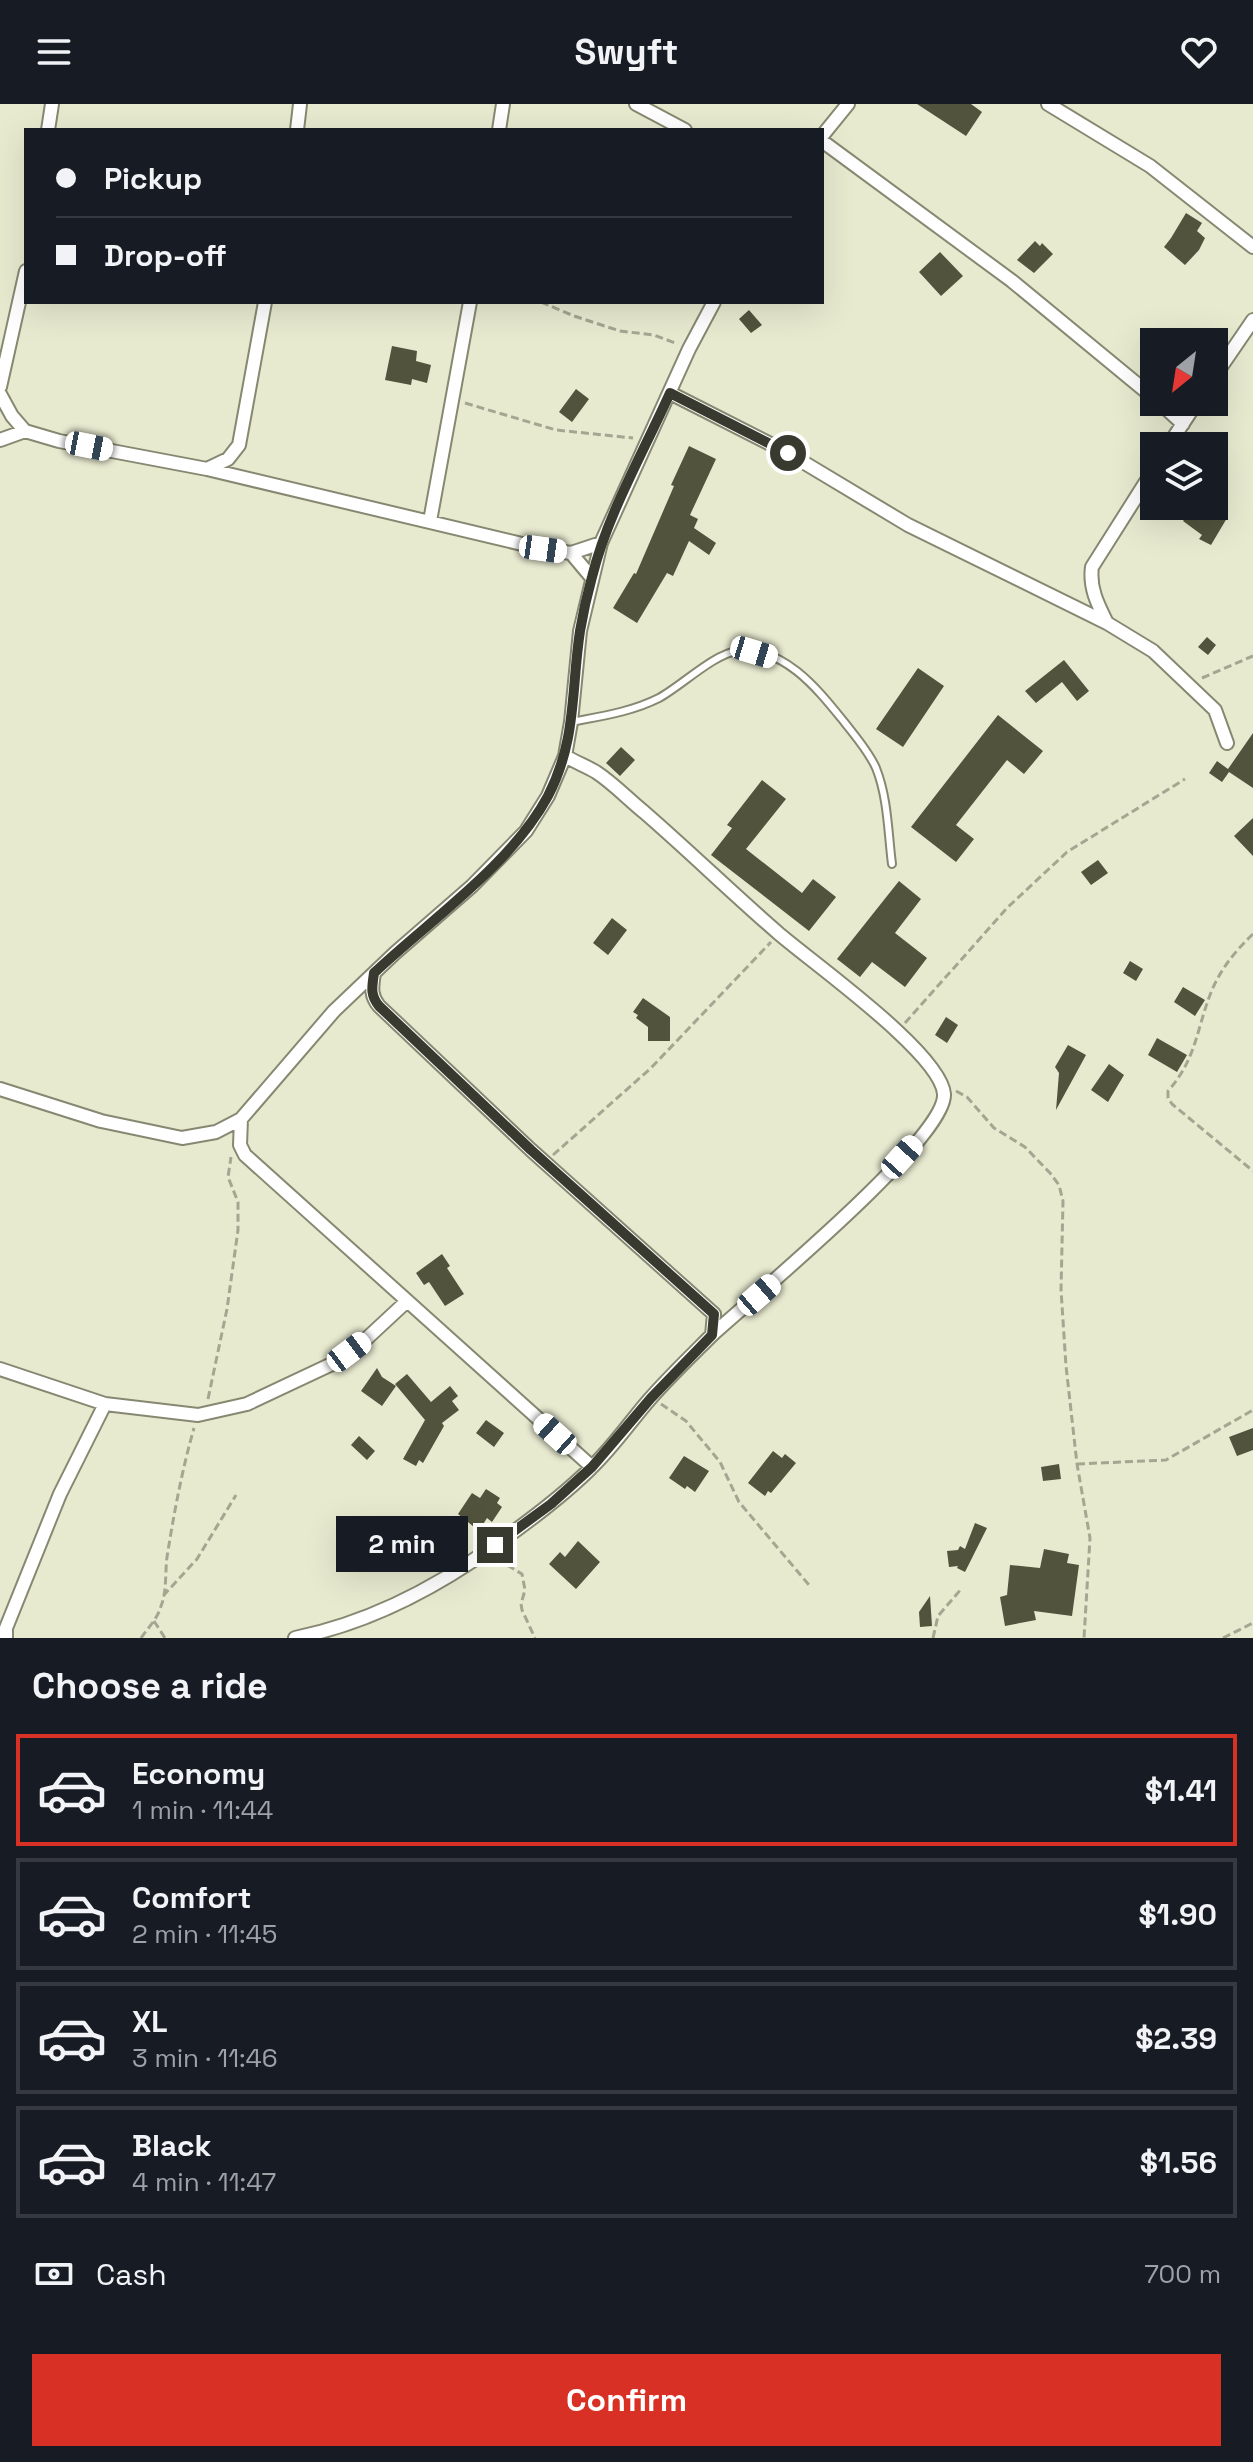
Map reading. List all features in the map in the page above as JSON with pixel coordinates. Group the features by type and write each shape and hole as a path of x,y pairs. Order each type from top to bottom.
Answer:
{"street":[{"path":"48,128 52,104"},
{"path":"297,128 300,104"},
{"path":"499,128 503,104"},
{"path":"636,104 681,128"},
{"path":"824,135 848,104"},
{"path":"1048,104 1150,166 1253,247"},
{"path":"824,140 1012,281 1140,386"},
{"path":"0,387 24,280"},
{"path":"207,469 228,459 239,445 265,304"},
{"path":"430,521 470,304"},
{"path":"0,1089 101,1121 182,1138 241,1125 334,1011 472,886 526,831 548,796 565,756 580,631 601,543 689,349 713,304"},
{"path":"1228,357 1253,320"},
{"path":"670,393 788,453 908,525 1107,623 1153,651 1215,710 1227,743"},
{"path":"0,394 25,431 59,441 207,469 543,549 571,553 601,543"},
{"path":"1174,416 1183,424"},
{"path":"1178,432 1188,416"},
{"path":"0,440 25,431"},
{"path":"1107,623 1092,591 1092,567 1140,491"},
{"path":"571,553 592,578"},
{"path":"295,1638 329,1634 399,1604 453,1574 551,1504 592,1467 651,1398 712,1335 783,1275 871,1191 923,1134 945,1098 942,1084 933,1070 898,1032 778,934 687,849 598,773 565,756"},
{"path":"374,973 371,992 379,1006 544,1162 714,1314 712,1335"},
{"path":"241,1125 240,1145 245,1155 592,1467"},
{"path":"0,1369 105,1404 198,1415 247,1404 334,1363 364,1341 406,1302"},
{"path":"6,1638 6,1628 60,1494 105,1404"}],"lane":[{"path":"571,722 629,712 660,697 722,656 738,651 754,652 779,660 802,675 828,703 858,739 875,767 884,796 892,864"}],"path":[{"path":"546,304 620,331 654,335 689,349"},
{"path":"452,399 556,430 649,439"},
{"path":"1188,685 1253,656"},
{"path":"898,1032 1007,908 1067,852 1185,779"},
{"path":"544,1162 651,1068 778,934"},
{"path":"1253,934 1234,952 1211,993 1194,1048 1182,1074 1168,1091 1168,1098 1253,1171"},
{"path":"942,1084 967,1097 994,1128 1025,1147 1059,1185 1063,1201 1061,1290 1066,1366 1077,1464 1090,1538 1084,1638"},
{"path":"141,1638 160,1610 183,1465 198,1415 211,1393 213,1366 232,1277 238,1230 238,1202 229,1183 228,1171 241,1125"},
{"path":"651,1398 686,1421 720,1462 739,1502 809,1585"},
{"path":"1077,1464 1166,1460 1253,1410"},
{"path":"163,1596 197,1559 236,1495"},
{"path":"495,1545 507,1565 522,1574 525,1590 522,1610 535,1638"},
{"path":"933,1638 938,1616 962,1588"},
{"path":"153,1620 165,1638"},
{"path":"1223,1638 1253,1623"}],"building":[{"path":"917,104 971,104 982,112 966,136"},
{"path":"1186,213 1202,223 1197,231 1205,238 1185,265 1164,247"},
{"path":"1035,241 1040,246 1042,243 1053,254 1034,273 1017,260"},
{"path":"940,252 963,276 941,296 919,272"},
{"path":"749,310 762,325 751,333 739,319"},
{"path":"392,346 417,351 416,361 431,365 427,383 412,379 411,385 385,380"},
{"path":"576,389 589,399 572,422 559,412"},
{"path":"689,446 716,459 690,515 698,519 694,528 716,543 709,555 689,541 673,576 667,573 637,623 613,608 636,574"},
{"path":"1226,520 1211,545 1199,539 1202,535 1183,521"},
{"path":"1207,637 1216,645 1208,655 1198,647"},
{"path":"1064,660 1089,691 1077,701 1062,682 1036,703 1025,691"},
{"path":"918,668 944,686 903,747 876,729"},
{"path":"998,715 1043,751 1024,774 1007,760 956,825 974,839 956,862 911,827"},
{"path":"1253,733 1253,788 1229,772 1222,782 1209,773 1217,761 1228,769"},
{"path":"621,747 635,760 620,776 606,763"},
{"path":"762,780 786,799 746,849 802,893 813,879 836,897 809,931 711,855 732,828 727,825"},
{"path":"1253,818 1253,856 1234,836"},
{"path":"1098,860 1108,873 1091,885 1081,872"},
{"path":"899,881 921,899 895,933 927,958 905,987 872,962 860,977 837,959"},
{"path":"612,918 627,930 608,955 593,943"},
{"path":"1130,961 1143,969 1136,981 1123,973"},
{"path":"1183,987 1205,1000 1195,1016 1174,1002"},
{"path":"643,998 670,1017 670,1041 648,1041 648,1027 633,1012"},
{"path":"946,1017 958,1025 947,1043 935,1035"},
{"path":"1157,1038 1187,1055 1177,1072 1148,1055"},
{"path":"1068,1045 1086,1055 1056,1110 1059,1073 1055,1067"},
{"path":"1109,1064 1124,1075 1108,1102 1091,1090"},
{"path":"442,1254 464,1294 445,1306 429,1282 424,1285 416,1273"},
{"path":"377,1368 382,1377 396,1386 382,1406 361,1391"},
{"path":"407,1374 431,1402 450,1386 458,1396 452,1401 459,1410 442,1423 444,1426 423,1463 419,1460 416,1466 403,1459 425,1420 395,1384"},
{"path":"486,1420 504,1433 494,1447 476,1433"},
{"path":"1253,1428 1253,1450 1237,1456 1229,1437"},
{"path":"359,1436 375,1451 367,1460 351,1445"},
{"path":"773,1451 782,1458 785,1454 796,1463 765,1496 748,1483"},
{"path":"684,1456 709,1471 695,1492 669,1478"},
{"path":"1059,1464 1061,1479 1043,1481 1041,1467"},
{"path":"486,1489 500,1498 497,1503 502,1507 492,1522 487,1518 479,1531 458,1514 472,1493 480,1498"},
{"path":"975,1523 987,1528 965,1572 958,1566 949,1567 947,1551 958,1550 960,1546 965,1549"},
{"path":"578,1541 600,1562 576,1589 549,1564 560,1552 565,1557"},
{"path":"1044,1549 1069,1554 1067,1563 1079,1565 1072,1616 1034,1611 1036,1620 1005,1626 1000,1597 1007,1595 1010,1565 1040,1568"},
{"path":"930,1596 932,1626 920,1627 919,1612"}],"route":[{"path":"495,1545 551,1504 592,1467 651,1398 712,1335 714,1314 531,1150 379,1006 371,992 374,973 472,886 526,831 548,796 565,756 580,631 601,543 670,393 788,453"}]}
